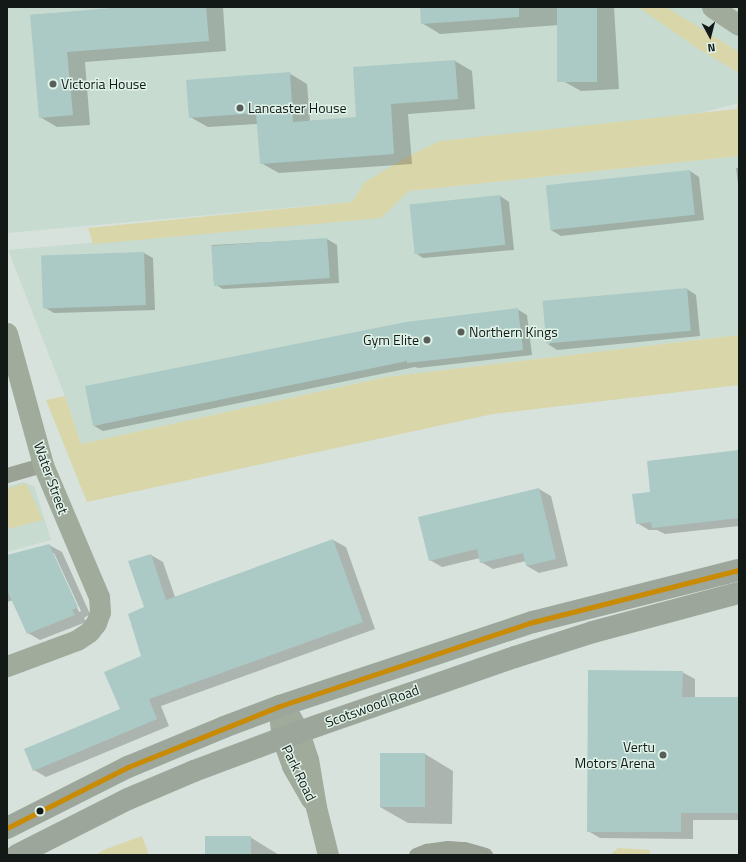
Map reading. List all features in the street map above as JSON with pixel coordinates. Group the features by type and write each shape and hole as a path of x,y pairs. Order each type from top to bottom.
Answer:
{"main road":[{"name":"Scotswood Road","path":"7,828 128,767 224,727 280,706 533,622 739,570"},
{"name":"Scotswood Road","path":"17,855 128,799 194,771 290,735 451,678 572,639 739,593"}],"street":[{"path":"712,7 739,25"},
{"name":"Water Street","path":"7,333 43,465 99,597 100,612 96,623 89,632 77,640 7,666"},
{"path":"7,476 43,465"},
{"name":"Park Road","path":"280,706 291,718 290,735 312,774 316,807 328,855"},
{"path":"416,855 426,851 448,848 464,849 485,855"}],"shaded area":[{"path":"7,7 739,7 739,103 352,202 7,233"},
{"path":"638,7 666,7 739,52 739,73 697,48"},
{"path":"739,75 739,156 409,191 381,218 93,244 88,228 352,202 365,182 405,158 440,141 737,109"},
{"path":"739,156 739,335 386,377 81,444 65,396 8,250 381,218 408,191"},
{"path":"739,335 739,385 493,414 87,502 46,400 65,396 81,444 386,377"},
{"path":"23,482 34,486 51,540 7,552 7,487"},
{"path":"26,483 43,520 7,529 7,489"},
{"path":"142,836 149,855 95,855 106,849"},
{"path":"618,848 650,850 650,855 610,855"}],"building":[{"name":"Victoria House","path":"123,7 206,7 209,41 67,52 73,115 39,118 30,15"},
{"path":"420,7 519,7 519,17 421,24"},
{"path":"557,7 597,7 597,82 557,82"},
{"name":"Lancaster House","path":"455,60 458,99 391,104 394,154 260,164 256,113 189,118 186,80 290,72 293,122 356,117 353,67"},
{"path":"690,170 695,215 550,230 546,185"},
{"path":"500,195 505,245 415,254 409,205"},
{"path":"327,238 330,278 214,286 211,246"},
{"path":"144,252 146,305 43,309 41,256"},
{"path":"687,288 691,331 546,343 543,301"},
{"path":"518,308 523,350 407,363 407,361 93,426 85,386 406,322"},
{"path":"739,450 739,518 652,528 651,522 636,524 632,494 650,492 647,461"},
{"path":"539,488 556,559 526,566 523,553 480,563 477,549 429,561 418,517"},
{"path":"333,539 363,622 149,699 157,719 33,771 24,749 120,709 104,672 141,656 128,614 144,607 128,561 151,554 166,600"},
{"path":"49,544 78,607 72,610 75,615 27,634 7,590 7,555"},
{"name":"Vertu Motors Arena","path":"588,670 683,671 682,697 739,697 739,813 681,813 681,832 587,832"},
{"path":"380,753 425,753 425,807 380,807"},
{"path":"205,836 251,836 251,855 205,855"}],"transit line":[{"path":"7,828 128,767 280,706 533,622 739,570"}],"place":[{"name":"Victoria House","path":"53,84"},
{"name":"Lancaster House","path":"240,108"},
{"name":"Northern Kings","path":"461,332"},
{"name":"Gym Elite","path":"427,340"},
{"name":"Vertu Motors Arena","path":"663,755"}]}
